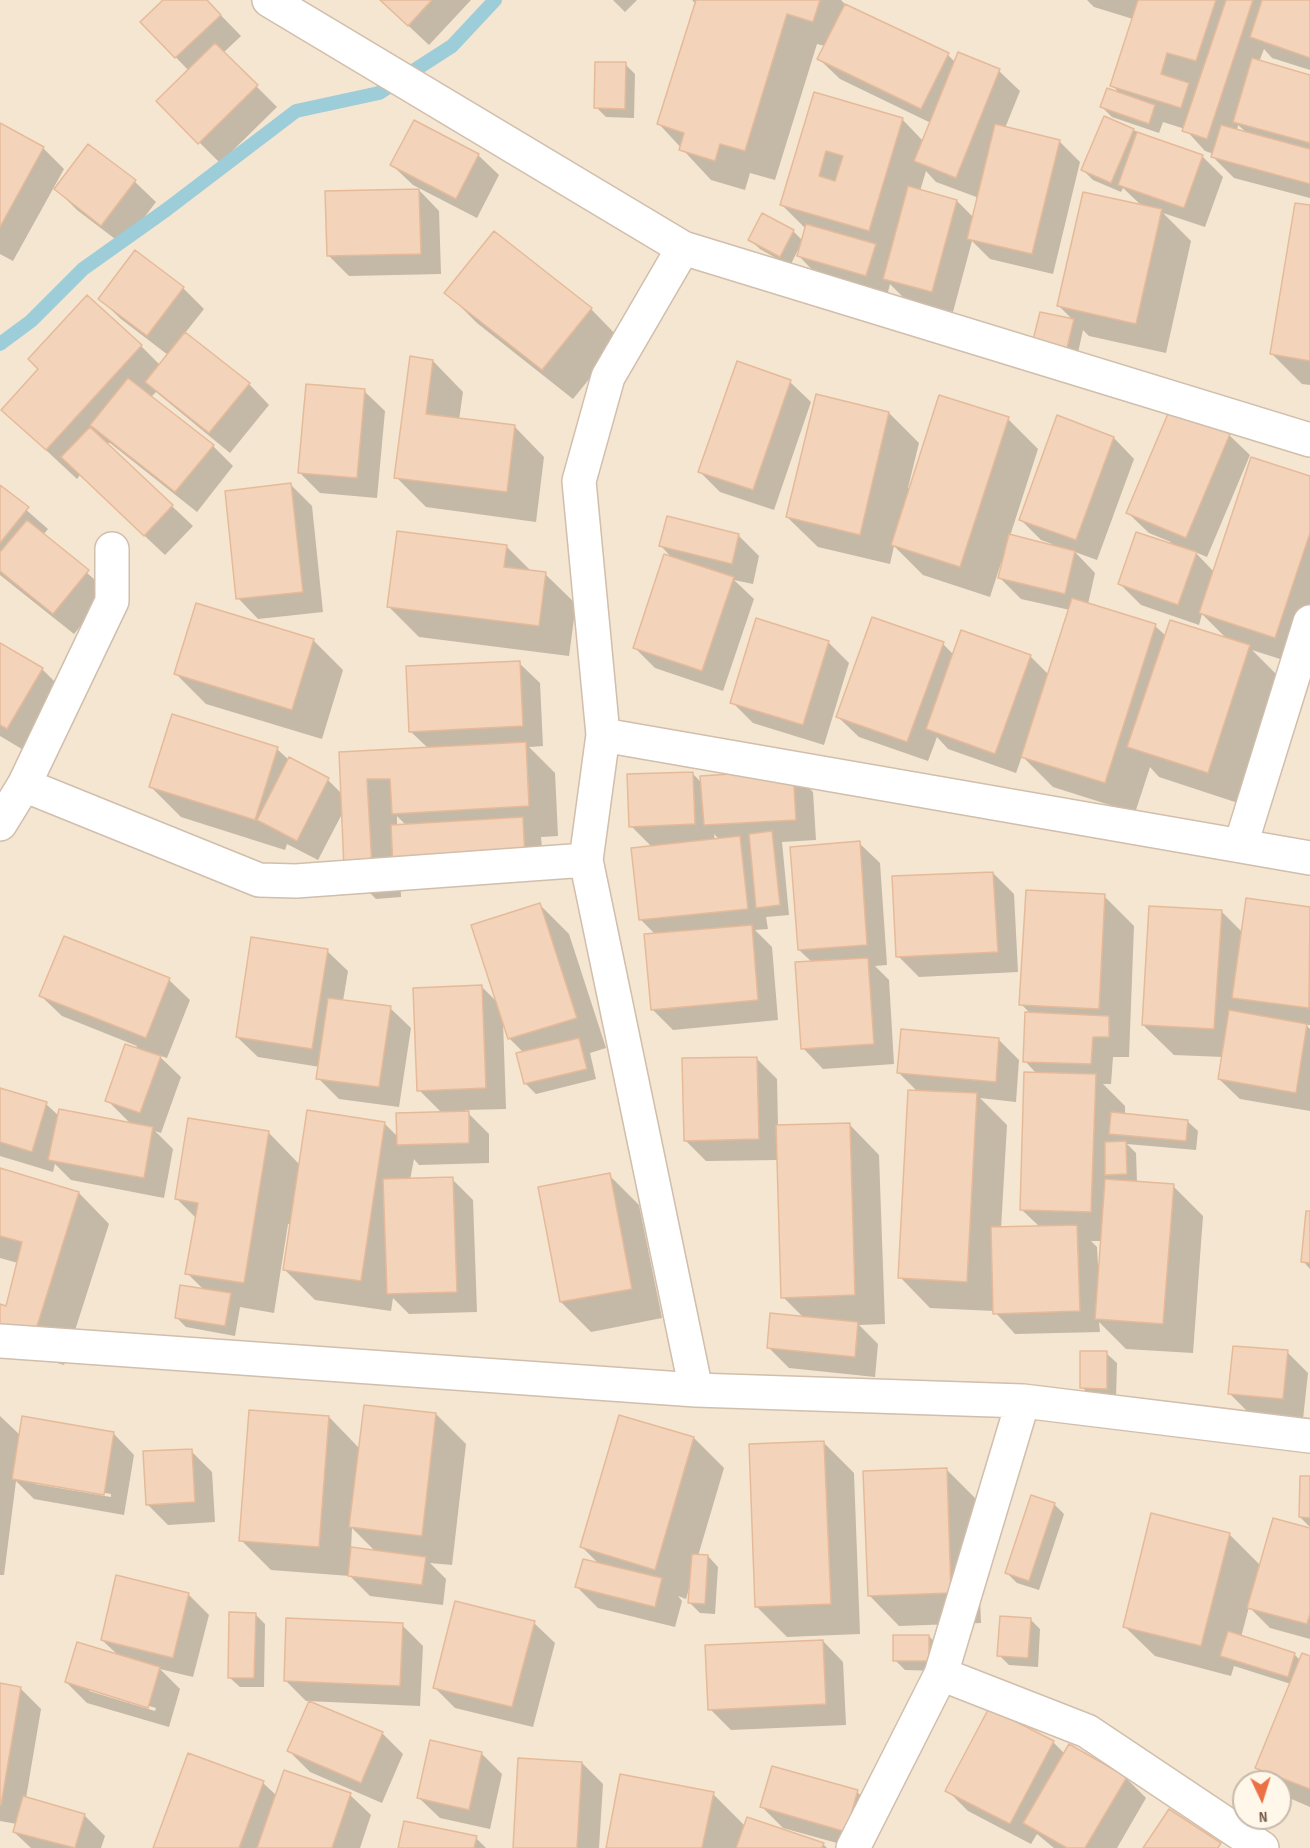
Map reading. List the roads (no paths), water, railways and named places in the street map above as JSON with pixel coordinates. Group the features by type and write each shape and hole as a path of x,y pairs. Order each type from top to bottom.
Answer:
{"street":[{"path":"269,0 683,248 1310,440"},
{"path":"683,248 608,376 579,481 603,735 586,860 696,1390"},
{"path":"0,824 24,785 112,601 112,549"},
{"path":"1241,844 1310,622"},
{"path":"603,735 1241,844 1310,858"},
{"path":"24,785 259,880 296,881 586,860"},
{"path":"0,1341 696,1390 1023,1401 1310,1436"},
{"path":"853,1848 941,1674 1023,1401"},
{"path":"941,1674 1087,1731 1262,1848"}],"waterway":[{"path":"0,344 31,321 83,269 166,210 296,111 379,93 452,46 495,0"}]}
